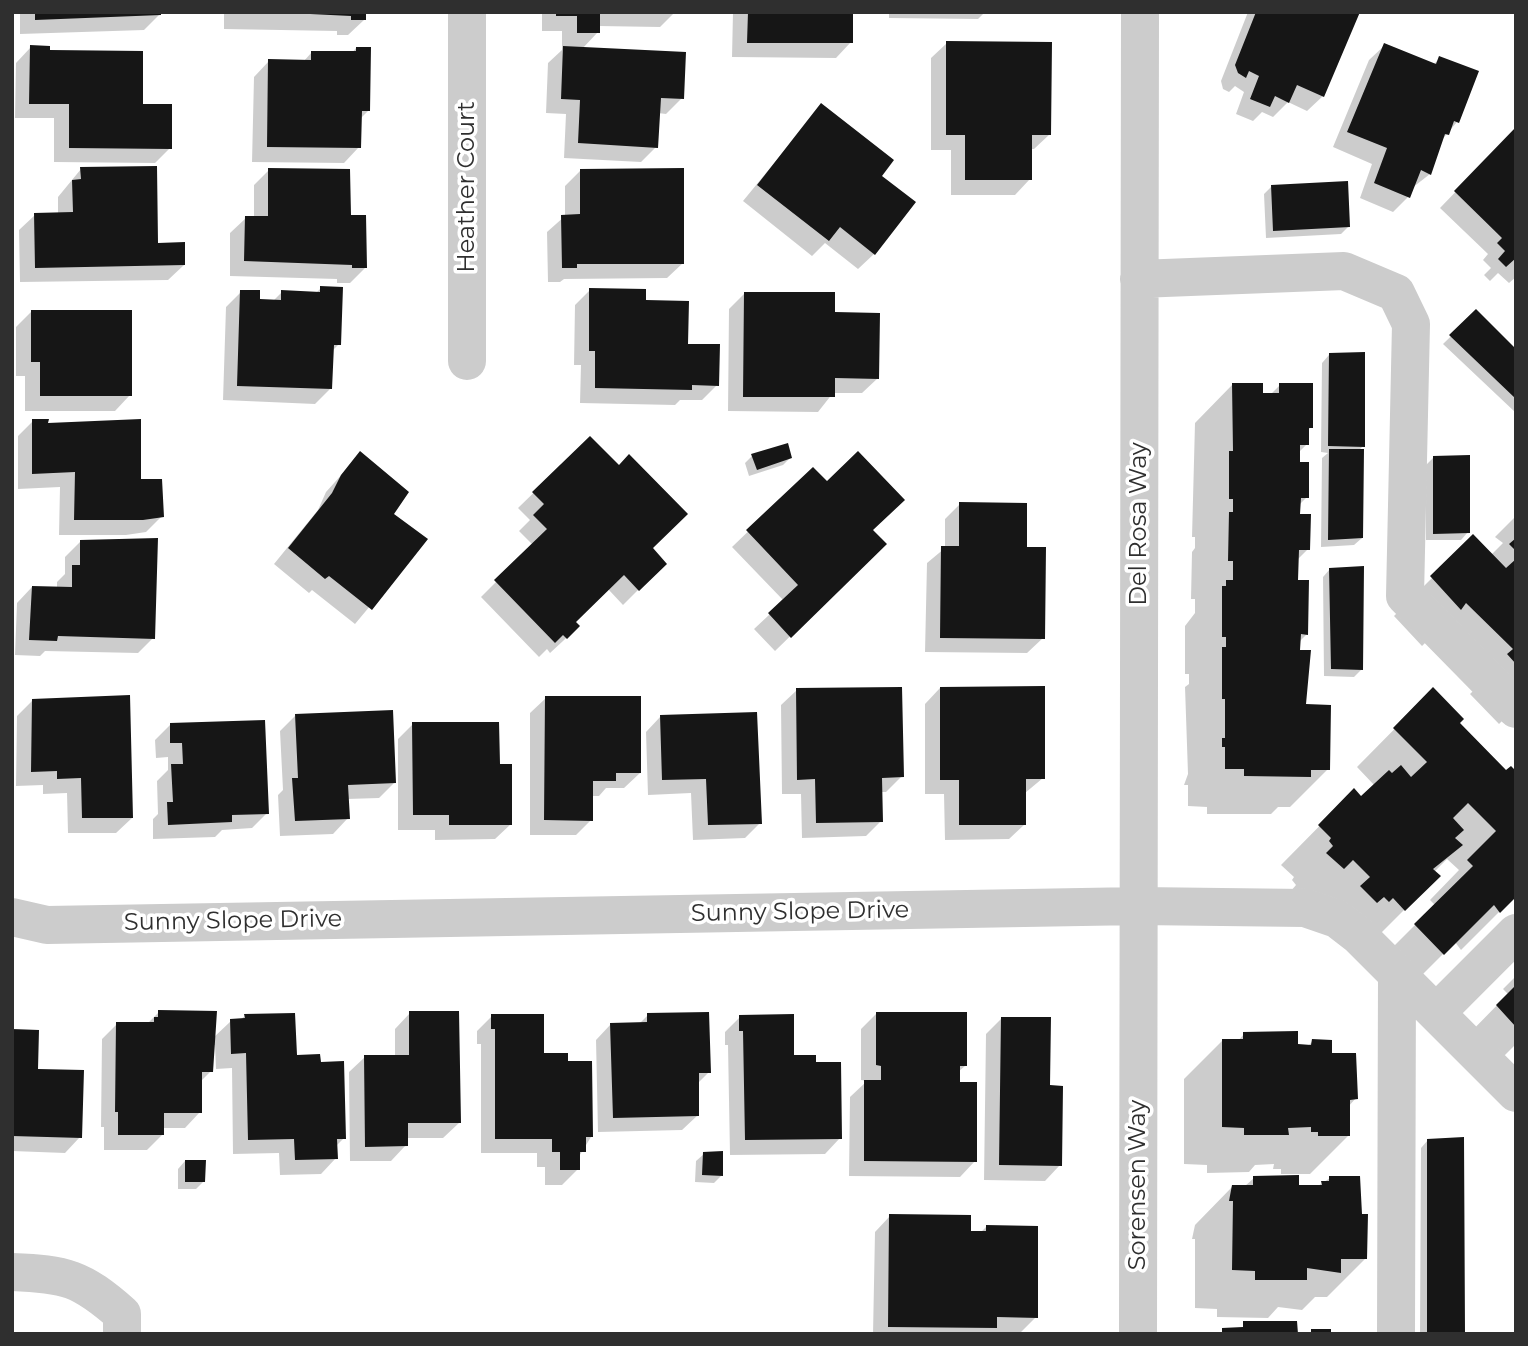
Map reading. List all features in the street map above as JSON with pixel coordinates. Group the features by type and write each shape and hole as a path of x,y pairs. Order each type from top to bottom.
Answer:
{"street":[{"name":"Heather Court","path":"467,12 467,361"},
{"name":"Del Rosa Way","path":"1139,1037 1140,12"},
{"path":"1139,279 1344,271 1396,293 1412,324 1405,596 1516,709"},
{"name":"Sunny Slope Drive","path":"12,917 47,925 1139,906 1305,908 1337,919 1359,936 1516,1093"},
{"path":"1436,1013 1516,933"},
{"path":"1396,1334 1397,974"},
{"name":"Sorensen Way","path":"1138,1334 1139,1037"},
{"path":"12,1272 60,1274 94,1290 122,1314 122,1334"}],"building":[{"path":"35,12 161,12 161,15 35,20"},
{"path":"269,12 366,12 366,20 351,20 351,16"},
{"path":"556,12 600,12 600,33 577,33 577,16 556,16"},
{"path":"748,12 853,12 853,43 747,43"},
{"path":"1256,12 1360,12 1324,97 1297,85 1289,103 1275,96 1270,107 1250,99 1259,76 1249,71 1246,78 1238,73 1235,65"},
{"path":"946,41 1052,42 1051,135 1032,135 1032,180 965,180 965,135 946,135"},
{"path":"1384,43 1436,64 1439,56 1479,71 1459,123 1454,121 1449,135 1445,134 1431,175 1421,170 1410,198 1374,183 1387,148 1347,132"},
{"path":"30,45 50,46 50,50 143,51 143,104 172,104 172,149 69,148 69,104 29,104"},
{"path":"563,46 686,52 684,99 661,98 658,148 578,143 580,100 561,99"},
{"path":"356,47 371,47 370,111 362,111 361,148 267,147 268,59 311,60 311,51 356,51"},
{"path":"821,103 894,160 882,176 916,202 875,255 840,227 829,241 757,185"},
{"path":"1516,127 1516,258 1506,267 1498,259 1505,251 1497,243 1502,238 1454,191"},
{"path":"157,166 158,243 185,242 185,265 35,268 34,213 73,212 72,180 81,179 80,167"},
{"path":"268,168 350,169 351,215 366,215 367,268 352,268 352,265 244,261 245,216 268,216"},
{"path":"684,168 684,264 577,264 577,268 562,268 561,215 580,214 580,169"},
{"path":"1348,181 1350,227 1273,231 1271,185"},
{"path":"320,286 343,287 341,345 334,345 332,389 237,386 240,290 260,290 260,299 281,300 281,290 320,292"},
{"path":"589,288 646,289 646,300 689,301 688,344 720,344 719,386 692,385 692,390 595,388 595,351 589,351"},
{"path":"744,292 835,292 835,312 880,313 879,379 835,378 835,397 743,397"},
{"path":"1476,309 1516,349 1516,399 1449,335"},
{"path":"31,310 132,310 132,396 40,396 40,362 31,362"},
{"path":"1365,352 1365,447 1328,446 1329,353"},
{"path":"1232,383 1263,383 1263,393 1279,393 1279,383 1313,383 1313,428 1309,428 1309,445 1300,445 1300,462 1309,462 1309,498 1301,498 1300,514 1311,514 1310,550 1299,550 1298,580 1309,580 1308,635 1301,634 1300,650 1311,650 1306,704 1331,705 1330,770 1311,770 1311,777 1244,776 1244,769 1225,769 1225,747 1222,747 1222,738 1225,738 1225,699 1222,699 1222,647 1226,647 1226,637 1222,637 1222,586 1226,586 1226,580 1233,580 1233,561 1228,561 1229,512 1233,512 1233,499 1229,499 1229,451 1233,451"},
{"path":"32,419 49,419 48,423 141,419 141,479 162,479 164,517 143,520 74,520 75,472 32,474"},
{"path":"590,436 619,465 629,454 688,514 653,548 667,564 639,591 624,575 576,622 580,626 567,639 563,635 555,643 494,580 547,529 533,515 544,504 532,492"},
{"path":"788,443 792,458 757,470 751,454"},
{"path":"1329,449 1364,449 1363,538 1328,540"},
{"path":"360,451 409,492 394,514 428,539 372,610 329,576 325,579 288,548 332,493 341,475"},
{"path":"858,451 905,500 873,530 887,544 791,638 768,613 798,585 746,530 813,467 827,481"},
{"path":"1470,455 1470,533 1433,534 1433,456"},
{"path":"959,502 1027,503 1027,547 1046,547 1045,639 940,638 941,546 959,546"},
{"path":"1473,534 1506,568 1516,559 1516,664 1507,654 1513,649 1466,603 1461,610 1430,576"},
{"path":"158,538 155,639 58,636 57,641 29,640 32,586 72,587 72,565 80,565 80,540"},
{"path":"1516,538 1516,551 1509,544"},
{"path":"1364,566 1363,670 1331,669 1329,568"},
{"path":"1045,686 1045,779 1026,779 1026,825 959,825 959,780 940,780 940,687"},
{"path":"902,687 904,777 882,778 883,822 816,823 815,779 797,780 796,688"},
{"path":"1433,687 1464,719 1460,723 1506,770 1511,766 1516,771 1516,897 1500,913 1494,905 1444,955 1414,924 1473,866 1467,860 1496,831 1468,803 1453,818 1464,830 1455,838 1463,845 1433,869 1441,876 1405,911 1393,898 1389,902 1384,897 1377,903 1360,886 1370,877 1353,860 1344,869 1326,853 1333,846 1329,841 1331,838 1318,825 1354,788 1361,796 1389,770 1392,773 1401,765 1411,777 1427,762 1393,728"},
{"path":"130,695 133,818 82,818 81,778 57,779 57,771 31,772 32,699"},
{"path":"545,696 641,696 641,773 616,773 616,781 593,781 593,821 544,820"},
{"path":"393,710 396,783 348,785 350,819 295,821 292,778 298,778 295,714"},
{"path":"757,712 762,824 708,825 706,779 662,780 660,715"},
{"path":"265,720 269,814 232,815 232,822 168,825 167,802 173,802 171,764 183,764 182,743 170,743 170,723"},
{"path":"412,722 499,722 500,764 512,764 512,825 449,825 449,815 413,815"},
{"path":"1516,985 1516,1027 1496,1005"},
{"path":"158,1010 217,1011 213,1072 202,1072 202,1113 164,1113 164,1135 118,1135 118,1112 115,1112 116,1022 154,1022 154,1017 158,1017"},
{"path":"409,1011 459,1011 461,1123 408,1123 408,1146 365,1147 364,1055 409,1055"},
{"path":"709,1012 711,1073 699,1073 699,1116 613,1118 610,1023 647,1022 647,1013"},
{"path":"876,1012 967,1012 967,1066 960,1066 960,1082 977,1082 977,1162 864,1161 864,1080 881,1080 881,1066 876,1065"},
{"path":"295,1013 297,1055 320,1054 321,1062 344,1061 346,1139 337,1139 338,1159 295,1160 294,1139 248,1140 246,1053 231,1054 230,1019 245,1018 244,1014"},
{"path":"491,1014 544,1014 544,1053 568,1053 568,1061 592,1061 593,1137 586,1137 586,1152 580,1152 580,1170 560,1170 560,1152 552,1152 552,1139 495,1139 495,1029 491,1029"},
{"path":"794,1014 794,1055 816,1055 816,1062 841,1062 842,1139 745,1140 743,1031 739,1031 739,1015"},
{"path":"1001,1017 1051,1017 1050,1085 1063,1086 1062,1166 999,1165"},
{"path":"12,1029 39,1030 38,1069 84,1070 82,1138 12,1136"},
{"path":"1298,1031 1298,1044 1311,1045 1312,1039 1332,1040 1332,1053 1356,1053 1358,1099 1350,1100 1350,1136 1318,1136 1318,1132 1311,1132 1311,1127 1288,1128 1289,1135 1244,1135 1244,1128 1222,1127 1222,1039 1243,1039 1243,1032"},
{"path":"1464,1137 1465,1334 1427,1334 1427,1139"},
{"path":"723,1151 723,1176 702,1175 703,1152"},
{"path":"185,1160 206,1160 205,1182 185,1182"},
{"path":"1299,1175 1299,1185 1322,1185 1321,1181 1329,1181 1329,1176 1360,1176 1362,1214 1368,1214 1367,1259 1341,1259 1341,1273 1307,1268 1307,1280 1255,1280 1255,1271 1232,1270 1233,1201 1229,1201 1232,1185 1253,1185 1253,1176"},
{"path":"889,1214 971,1215 971,1231 986,1231 986,1225 1038,1226 1038,1318 997,1317 997,1328 888,1327"},
{"path":"1243,1321 1297,1321 1298,1334 1222,1334 1222,1328 1243,1327"},
{"path":"1311,1329 1331,1329 1331,1334 1311,1334"}]}
